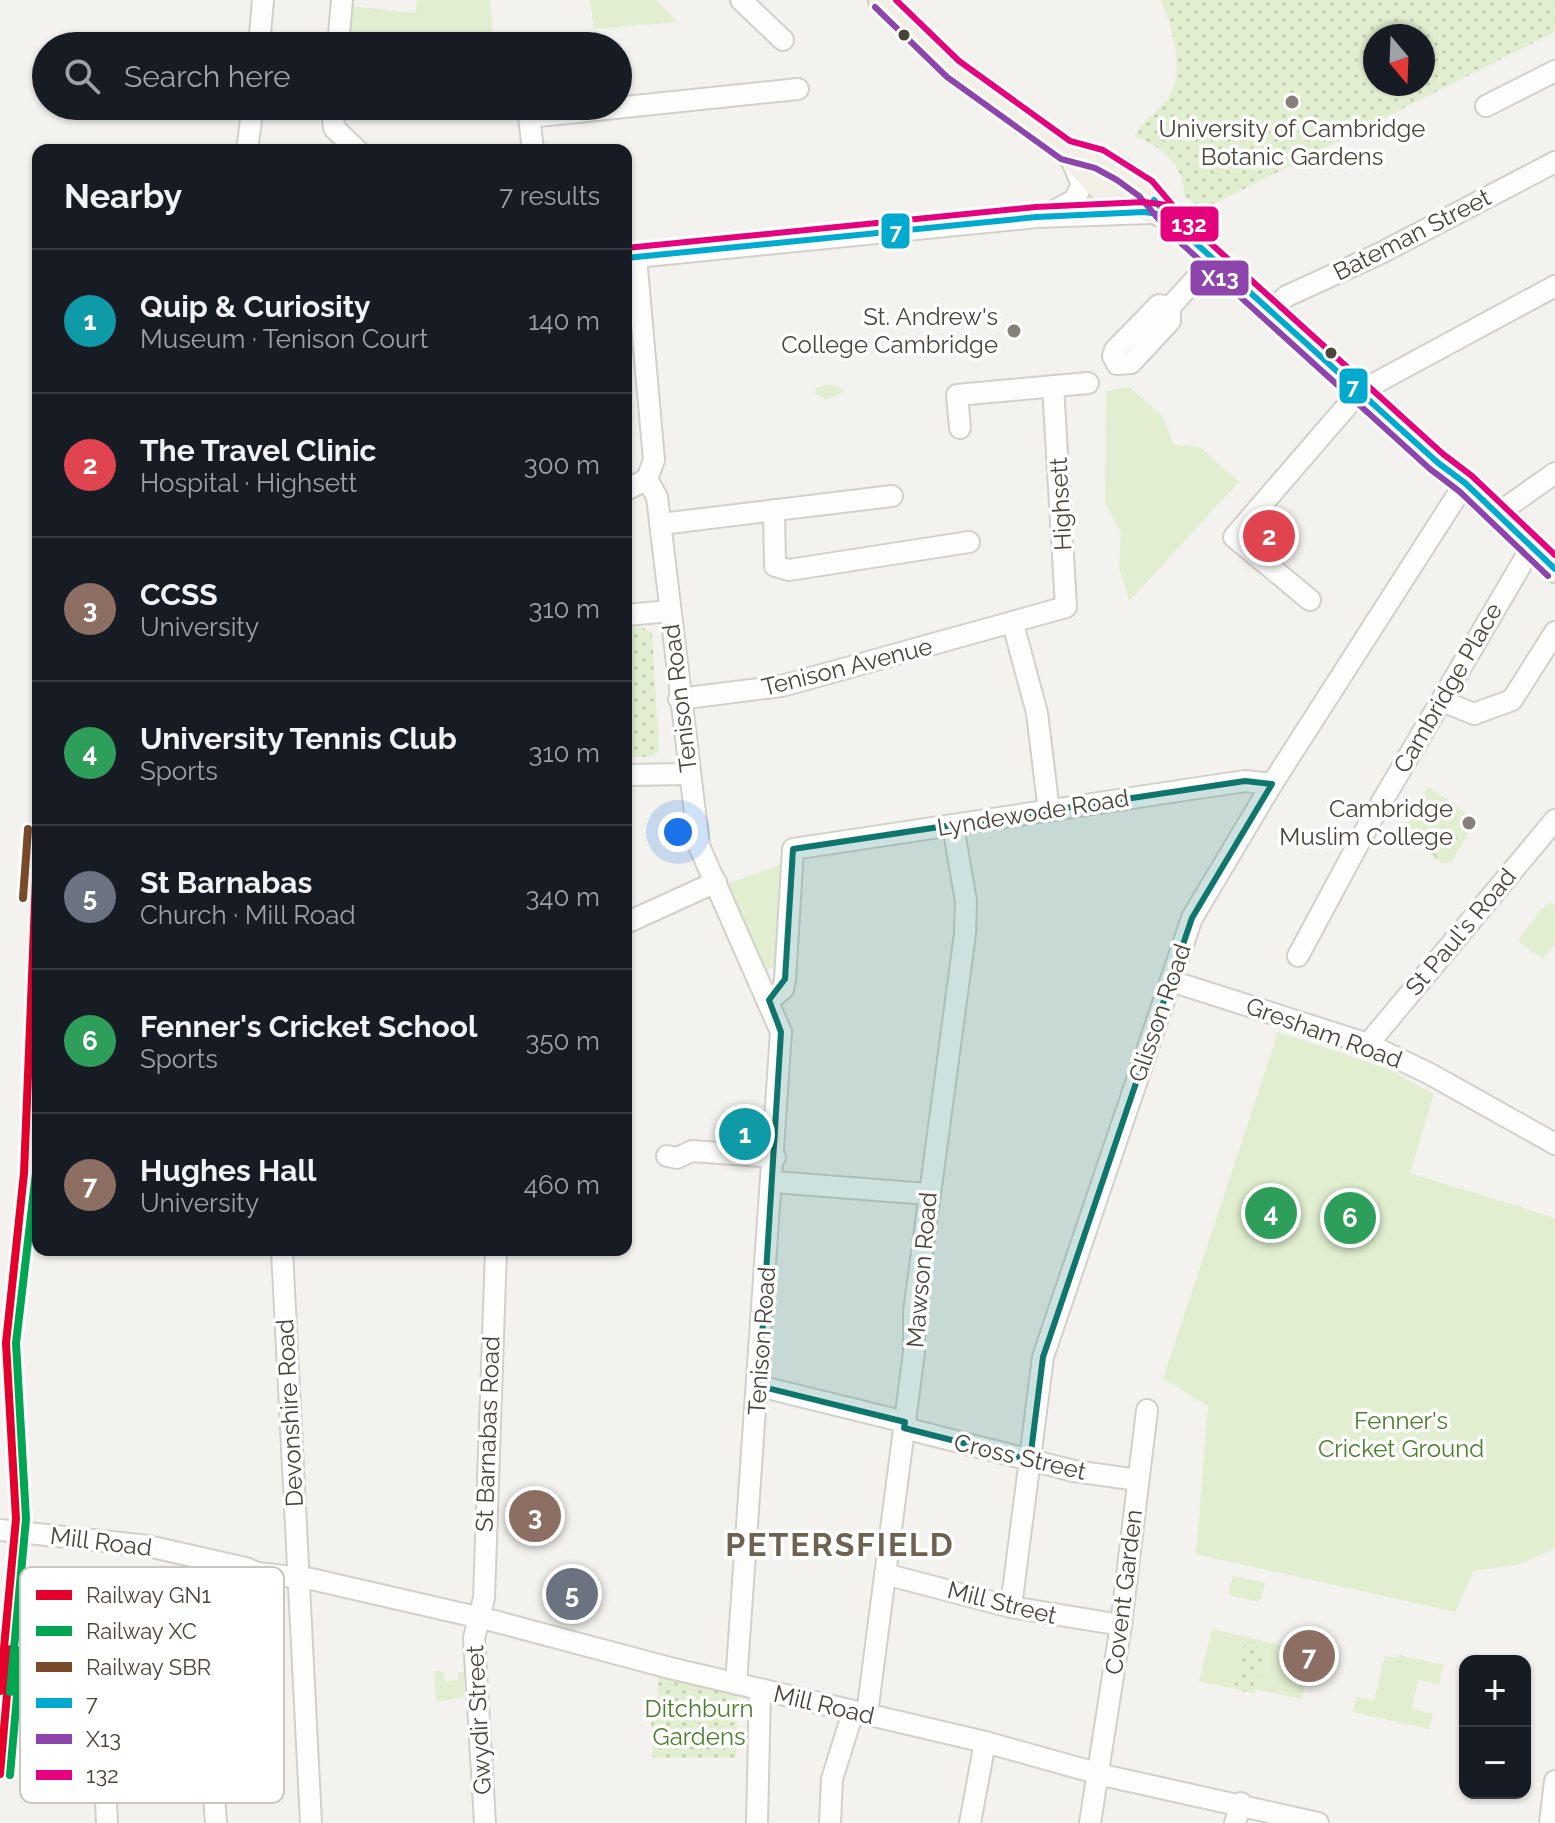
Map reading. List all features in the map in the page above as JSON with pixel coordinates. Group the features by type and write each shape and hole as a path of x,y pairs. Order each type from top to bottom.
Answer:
{"main road":[{"path":"882,0 953,69 1066,150 1123,206 1214,259 1359,392 1465,483 1555,569"},
{"path":"1066,150 1099,159 1119,171 1123,206"}],"street":[{"path":"260,32 263,0"},
{"path":"339,32 342,0"},
{"path":"741,0 783,40"},
{"path":"1486,106 1555,71"},
{"path":"632,106 798,89"},
{"path":"248,144 251,120"},
{"path":"333,120 334,128 351,144"},
{"path":"529,120 532,144"},
{"path":"1037,217 1069,204 1079,192 1079,174 1066,150"},
{"name":"Bateman Street","path":"1271,310 1287,296 1381,253 1555,162"},
{"path":"632,258 1123,206"},
{"path":"1170,307 1214,259"},
{"name":"Tenison Road","path":"632,266 653,436 650,474 661,524 679,699 699,846 781,1032 774,1182 736,1684"},
{"path":"1310,600 1234,537 1359,392 1555,286"},
{"path":"960,428 957,395 1088,383"},
{"name":"Highsett","path":"1051,612 1066,607 1053,386"},
{"path":"1497,514 1555,473"},
{"path":"632,486 650,474"},
{"name":"Glisson Road","path":"1011,1607 1043,1357 1192,918 1205,890 1465,483"},
{"path":"661,524 892,496"},
{"path":"774,510 775,566 789,570 969,542"},
{"name":"Cambridge Place","path":"1298,956 1370,822 1531,548"},
{"path":"632,614 670,611"},
{"name":"Tenison Avenue","path":"679,699 782,686 1051,612"},
{"path":"1013,624 1037,713 1049,811"},
{"path":"1442,701 1474,714 1512,700 1555,632"},
{"path":"632,775 689,774"},
{"name":"Lyndewode Road","path":"769,1000 783,989 785,979 793,849 1245,781 1272,784"},
{"name":"St Paul's Road","path":"1368,1044 1555,820"},
{"name":"Mawson Road","path":"830,1823 832,1779 860,1713 885,1574 928,1194 967,917 953,826"},
{"path":"632,920 716,882"},
{"name":"Gresham Road","path":"1171,981 1368,1044 1430,1074 1555,1144"},
{"path":"667,1156 677,1158 692,1151 775,1157"},
{"path":"774,1182 928,1194"},
{"name":"Devonshire Road","path":"282,1256 293,1581 311,1823"},
{"name":"St Barnabas Road","path":"478,1617 483,1606 496,1256"},
{"name":"Cross Street","path":"759,1386 1030,1460 1138,1480"},
{"name":"Covent Garden","path":"1090,1823 1090,1805 1099,1774 1121,1625 1147,1410"},
{"name":"Mill Road","path":"0,1530 148,1546 241,1567"},
{"name":"Mill Street","path":"885,1574 1011,1607 1121,1625"},
{"name":"Mill Road","path":"284,1579 478,1617 760,1690 985,1742 1238,1813 1318,1823"},
{"name":"Gwydir Street","path":"478,1617 474,1638 485,1823"},
{"path":"757,1823 760,1690"},
{"path":"970,1823 985,1742"},
{"path":"1550,1823 1555,1781"},
{"path":"106,1803 107,1823"},
{"path":"215,1803 216,1823"}],"highlighted area":[{"path":"1245,781 1272,784 1192,918 1043,1357 1030,1460 904,1428 905,1422 759,1386 781,1032 769,1000 785,979 793,849"}],"green space":[{"path":"417,0 490,0 493,32 349,32 351,6 416,13"},
{"path":"590,0 656,0 678,22 594,29"},
{"name":"University of Cambridge Botanic Gardens","path":"1161,0 1555,0 1555,32 1435,93 1435,24 1363,24 1363,96 1428,96 1202,210 1185,197 1180,175 1170,159 1155,146 1135,136 1171,92 1177,67 1174,39"},
{"path":"831,384 845,391 827,400 815,393 816,388"},
{"path":"1129,387 1163,417 1174,445 1200,447 1239,482 1129,601 1119,567 1121,532 1105,503 1106,391"},
{"path":"642,627 652,633 659,751 652,756 632,758 632,628"},
{"path":"1428,787 1476,820 1452,862 1444,864 1401,835"},
{"path":"782,864 778,966 766,970 727,884"},
{"path":"1551,902 1555,906 1555,944 1543,959 1518,941 1541,909"},
{"name":"Fenner's Cricket Ground","path":"1278,1032 1386,1068 1434,1094 1410,1173 1555,1218 1555,1548 1521,1564 1474,1571 1455,1612 1196,1554 1208,1406 1163,1379"},
{"path":"1233,1576 1265,1583 1261,1599 1256,1601 1231,1596 1229,1591"},
{"path":"1212,1629 1311,1652 1302,1699 1255,1689 1265,1649 1245,1644 1234,1689 1199,1681"},
{"path":"1244,1644 1265,1649 1254,1694 1234,1689"},
{"path":"1399,1655 1444,1665 1439,1684 1418,1680 1412,1709 1433,1714 1429,1729 1352,1712 1357,1697 1374,1700 1385,1656 1398,1658"},
{"path":"434,1671 444,1671 445,1681 458,1680 458,1672 464,1672 464,1697 436,1702"},
{"name":"Ditchburn Gardens","path":"658,1677 737,1694 736,1758 653,1758 651,1719 657,1712"}],"rail line":[{"name":"SBR","path":"23,898 28,829"},
{"name":"GN1","path":"0,1691 16,1519 6,1343 24,1173 32,977"},
{"name":"XC","path":"22,1567 26,1519 16,1343 32,1207"},
{"name":"XC","path":"10,1692 20,1584"},
{"name":"GN1","path":"0,1774 11,1649"},
{"name":"XC","path":"10,1775 20,1661"}],"transit line":[{"name":"132","path":"896,0 959,61 1070,141 1103,150 1152,181 1186,221 1443,454 1472,476 1555,555"},
{"name":"X13","path":"875,7 947,77 1061,159 1095,168 1139,196 1172,235 1430,469 1459,491 1548,576"},
{"name":"7","path":"1154,200 1179,228 1437,462 1465,483 1555,569"},
{"name":"132","path":"632,247 1036,207 1144,202 1167,205"},
{"name":"7","path":"632,257 1037,217 1144,212 1166,215"}],"place":[{"name":"University of Cambridge Botanic Gardens","path":"1292,102"},
{"name":"St. Andrew's College Cambridge","path":"1014,331"},
{"name":"The Travel Clinic","path":"1269,536"},
{"name":"Cambridge Muslim College","path":"1469,823"},
{"name":"Quip & Curiosity","path":"745,1134"},
{"name":"University Tennis Club","path":"1271,1213"},
{"name":"Fenner's Cricket School","path":"1350,1218"},
{"name":"CCSS","path":"535,1516"},
{"name":"St Barnabas","path":"572,1594"},
{"name":"Hughes Hall","path":"1309,1656"}],"district":[{"name":"PETERSFIELD","path":"840,1545"}]}
